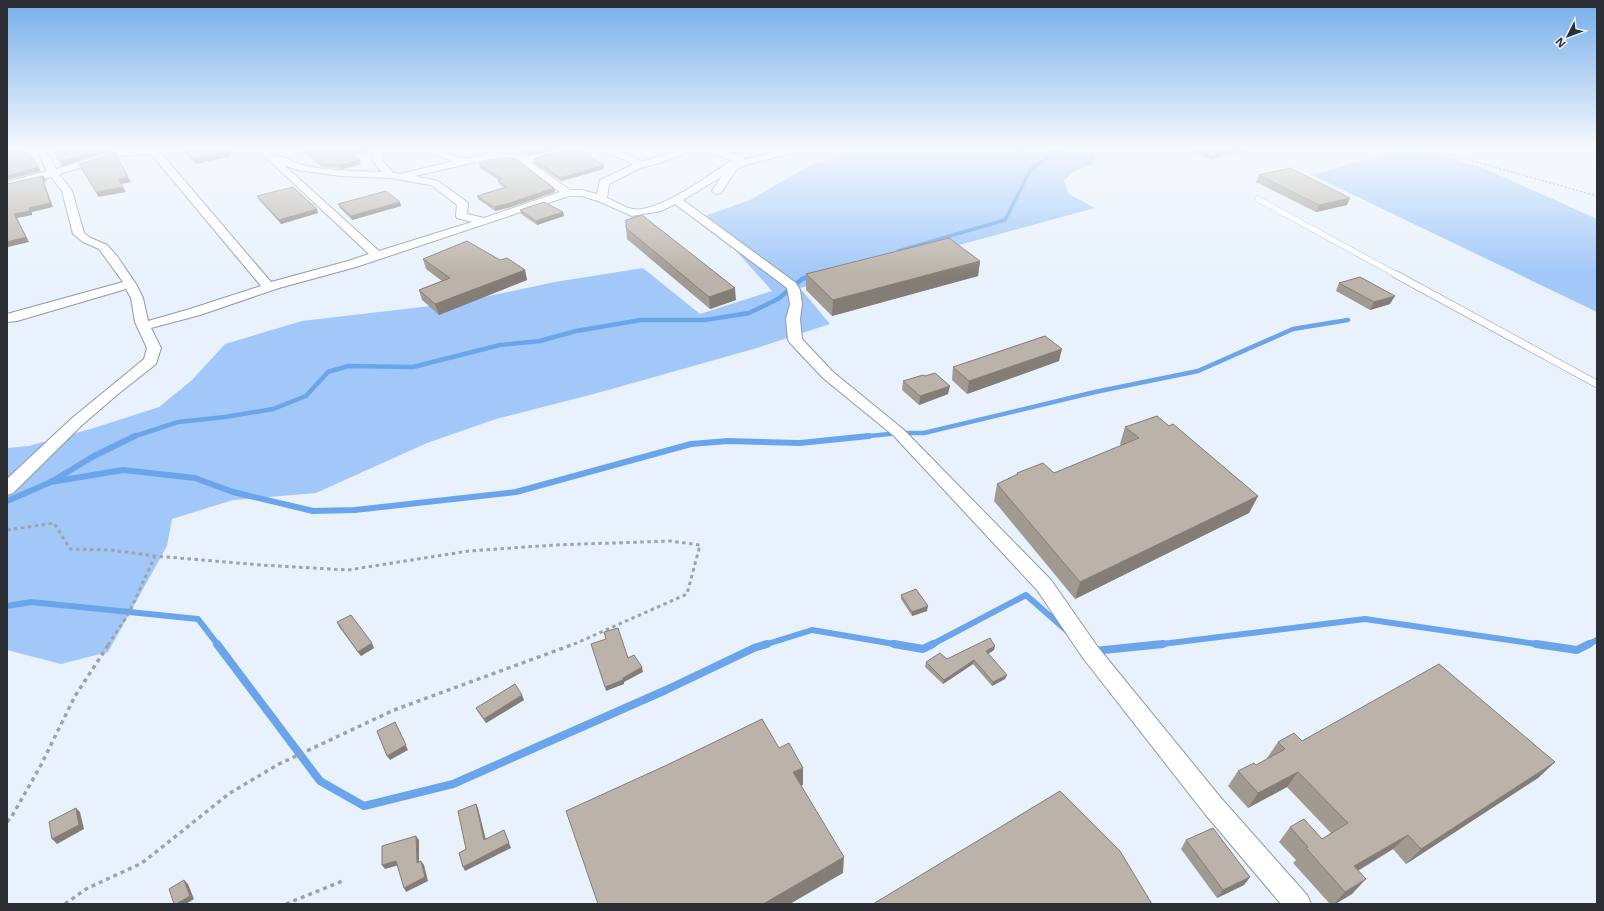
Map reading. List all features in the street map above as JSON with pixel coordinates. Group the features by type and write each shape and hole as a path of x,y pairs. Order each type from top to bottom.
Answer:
{"street":[{"path":"7,489 50,446 118,385 151,361 154,348 144,326 138,298 130,284 103,247 86,240 79,234 67,191"},
{"path":"187,191 269,287"},
{"path":"306,191 376,255"},
{"path":"444,191 463,204 461,216 485,222"},
{"path":"565,191 568,193"},
{"path":"602,199 603,191"},
{"path":"144,326 195,312 269,287 352,264 376,255 485,222 568,193 582,193 602,199 632,213 657,209 692,191"},
{"path":"676,200 792,286 796,304 793,319 795,340 828,375 899,433 1044,585 1090,652 1193,782 1298,904"},
{"path":"7,318 12,318 67,303 130,284"}],"lane":[{"path":"1258,199 1597,384"}],"path":[{"path":"1577,191 1597,196"},
{"path":"7,530 54,523 70,549 112,550 155,556 261,565 348,570 469,551 555,545 670,541 700,545 687,594 565,648 394,710 278,764 230,792 142,863 86,889 65,904"},
{"path":"7,822 12,816 41,765 75,696 129,613 155,556"},
{"path":"286,904 345,880"}],"shaded area":[{"path":"766,191 1068,191 1069,194 1095,208 800,288 830,324 757,348 601,392 496,419 427,443 316,493 233,500 172,519 167,546 108,652 61,664 7,650 7,448 29,446 94,428 159,407 192,380 225,344 302,321 456,303 555,282 643,268 700,314 772,291 705,216 750,200"},
{"path":"1344,191 1533,191 1597,219 1597,312"}],"building":[{"path":"7,191 46,191 50,203 29,208 30,211 14,214 26,237 7,242"},
{"path":"279,191 297,191 317,209 279,220 257,196"},
{"path":"386,191 400,202 351,216 338,204"},
{"path":"495,191 547,191 494,207 477,196"},
{"path":"1290,191 1335,191 1350,198 1319,205"},
{"path":"544,202 563,212 536,221 520,210"},
{"path":"642,215 735,288 709,297 626,228 626,220"},
{"path":"949,238 980,261 833,300 806,274"},
{"path":"467,241 500,260 507,258 525,270 435,304 419,290 450,278 423,259"},
{"path":"1360,277 1395,296 1374,302 1339,283"},
{"path":"1045,336 1062,349 969,381 953,367"},
{"path":"935,373 950,386 920,396 903,381 923,375 925,376"},
{"path":"1157,416 1169,426 1173,424 1258,496 1080,582 997,484 1018,474 1017,473 1043,463 1054,473 1139,438 1125,427"},
{"path":"916,589 928,606 912,612 901,595"},
{"path":"351,615 372,643 358,652 337,622"},
{"path":"618,628 628,658 634,655 642,667 623,678 623,680 605,687 591,644 606,639 604,632"},
{"path":"990,638 995,646 986,651 1007,675 993,682 974,660 944,680 926,662 940,653 947,659"},
{"path":"1439,664 1555,762 1421,849 1408,835 1354,866 1366,879 1345,892 1306,848 1308,847 1290,827 1304,819 1322,839 1348,823 1298,772 1258,793 1238,771 1254,763 1256,765 1285,749 1278,742 1294,733 1302,741"},
{"path":"515,684 522,695 484,719 476,708"},
{"path":"762,719 779,748 789,743 803,768 793,772 844,857 763,904 598,904 566,811 667,765"},
{"path":"395,722 406,745 387,756 377,731"},
{"path":"1060,791 1120,851 1152,904 873,904"},
{"path":"476,804 484,840 504,830 509,843 463,867 459,853 466,849 458,811"},
{"path":"76,808 79,825 52,839 49,822"},
{"path":"1213,828 1250,877 1223,890 1186,840"},
{"path":"416,836 417,863 421,861 425,877 404,888 396,861 382,865 382,846"},
{"path":"184,880 190,896 174,904 169,889"}],"waterway":[{"path":"898,251 1005,220 1020,191"},
{"path":"135,436 178,422 225,417 273,409 306,396 328,372 348,366 413,367 500,345 540,341 576,331 641,320 705,320 749,313 778,299 802,279 811,276"},
{"path":"869,436 899,433 924,433 1095,392 1198,371 1293,329 1348,320"},
{"path":"51,482 94,456 135,436"},
{"path":"51,482 123,470 195,478 233,492 313,511 355,510 516,492 691,444 728,441 800,443 869,436"},
{"path":"859,437 869,436"},
{"path":"7,501 51,482"},
{"path":"931,645 1026,595 1067,631"},
{"path":"7,606 31,602 198,619 218,645"},
{"path":"1158,645 1365,619 1543,645"},
{"path":"764,645 812,630 900,645"},
{"path":"1536,644 1577,650 1597,640"},
{"path":"217,644 320,781 364,806 453,784 666,690 754,648 767,644"},
{"path":"894,644 923,649 931,645"},
{"path":"1158,645 1163,644"},
{"path":"1154,645 1158,645"},
{"path":"1094,651 1158,645"}]}
